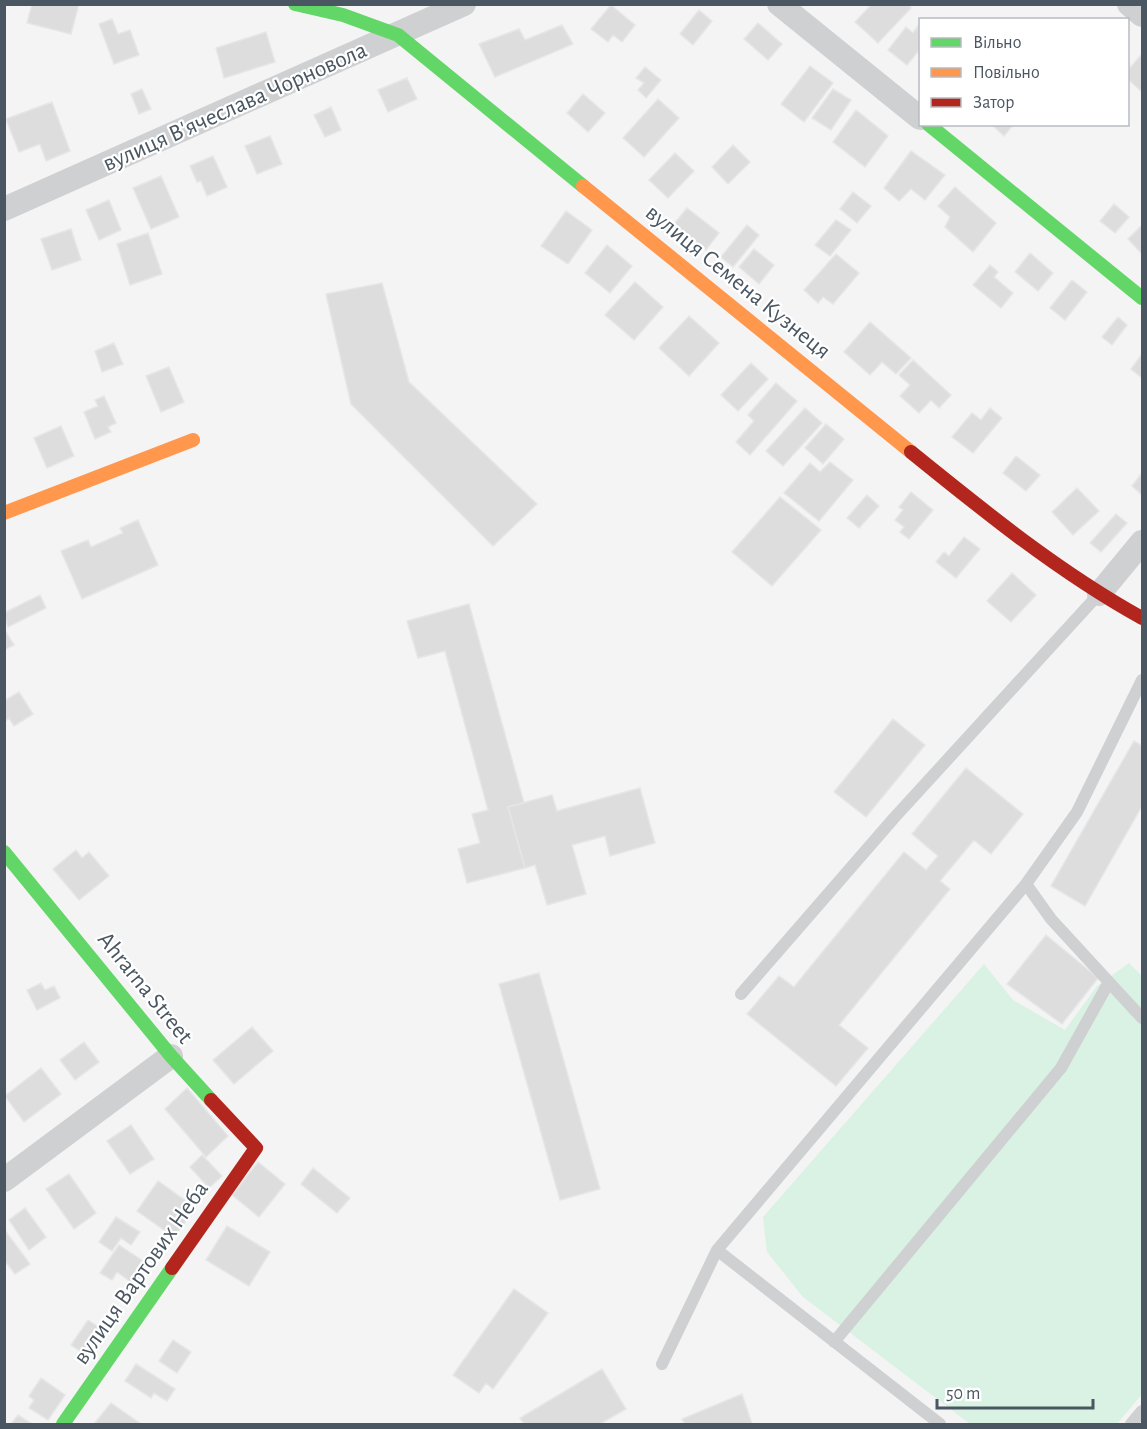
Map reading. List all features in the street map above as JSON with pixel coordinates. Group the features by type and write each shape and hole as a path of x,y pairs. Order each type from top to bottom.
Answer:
{"street":[{"name":"вулиця Семена Кузнеця","path":"295,4 345,10 398,35 994,519 1099,594 1143,618"},
{"name":"вулиця В'ячеслава Чорновола","path":"4,209 464,4"},
{"path":"779,4 919,116"},
{"path":"1129,4 1143,15"},
{"path":"930,126 1143,298"},
{"path":"4,513 193,440"},
{"path":"1099,594 1143,542"},
{"name":"Ahrarna Street","path":"4,852 171,1056 256,1148"},
{"path":"4,1180 171,1056"},
{"name":"вулиця Вартових Неба","path":"63,1425 256,1148"}],"lane":[{"path":"741,994 894,818 1099,594"},
{"path":"662,1364 717,1250 1026,884 1077,812 1143,680"},
{"path":"1026,884 1051,920 1143,1018"},
{"path":"834,1342 1061,1068 1108,982"},
{"path":"717,1250 940,1425"},
{"path":"1131,1425 1143,1411"}],"green space":[{"path":"1129,963 1142,976 1142,1394 1117,1424 970,1424 803,1297 767,1252 763,1217 984,964 1013,1000 1065,1030 1097,986"}],"building":[{"path":"32,4 79,4 71,34 27,23"},
{"path":"872,4 908,4 911,8 878,43 855,22"},
{"path":"611,5 635,25 622,42 613,35 608,42 591,29"},
{"path":"699,10 712,21 693,45 680,34"},
{"path":"112,19 118,34 130,30 139,55 114,64 99,24"},
{"path":"758,23 782,44 768,60 744,39"},
{"path":"562,25 573,44 495,77 479,44 519,29 525,40"},
{"path":"918,26 919,50 907,65 888,50 906,27 913,33"},
{"path":"266,32 275,62 224,78 216,48"},
{"path":"1142,54 1142,92 1129,80 1129,69"},
{"path":"810,66 833,83 804,122 781,104"},
{"path":"645,67 661,80 646,98 638,90 644,83 636,78"},
{"path":"407,78 417,99 388,112 378,90"},
{"path":"142,89 151,109 139,114 131,94"},
{"path":"833,89 851,100 831,130 812,118"},
{"path":"583,94 605,113 588,132 567,113"},
{"path":"658,99 679,118 644,157 623,138"},
{"path":"52,102 70,151 46,161 40,144 19,152 6,119"},
{"path":"331,107 341,130 325,137 314,115"},
{"path":"856,110 888,136 865,167 833,142"},
{"path":"993,126 1012,126 1004,136"},
{"path":"270,136 282,164 257,174 245,146"},
{"path":"733,145 750,162 728,184 712,167"},
{"path":"911,151 945,175 925,200 911,189 899,201 884,188"},
{"path":"675,153 694,171 668,198 649,180"},
{"path":"213,156 227,187 207,196 201,181 197,182 190,166"},
{"path":"161,176 179,217 151,229 133,188"},
{"path":"955,187 996,223 973,252 945,227 950,217 938,206"},
{"path":"853,192 871,206 857,223 840,209"},
{"path":"109,200 121,230 99,240 86,210"},
{"path":"1114,204 1129,217 1115,233 1100,221"},
{"path":"687,208 719,233 706,250 674,224"},
{"path":"566,211 592,230 568,264 541,246"},
{"path":"836,220 851,230 830,256 815,245"},
{"path":"747,225 759,235 733,267 721,257"},
{"path":"1142,225 1142,254 1128,239"},
{"path":"71,229 81,260 52,270 41,239"},
{"path":"148,233 162,274 130,285 117,244"},
{"path":"607,245 632,266 610,293 585,273"},
{"path":"754,249 774,265 759,284 739,267"},
{"path":"1030,253 1053,273 1038,291 1015,272"},
{"path":"836,254 859,273 833,304 823,297 818,303 804,290"},
{"path":"990,265 998,272 994,277 1013,293 1001,308 973,285"},
{"path":"1072,280 1087,292 1065,320 1050,308"},
{"path":"635,282 663,307 634,340 605,315"},
{"path":"382,283 409,382 537,504 493,546 351,404 326,294"},
{"path":"689,316 719,343 689,376 659,348"},
{"path":"1118,317 1127,325 1112,345 1102,337"},
{"path":"870,322 911,358 896,374 882,362 870,375 844,352"},
{"path":"114,343 123,364 102,372 95,351"},
{"path":"1142,354 1142,378 1131,369"},
{"path":"913,360 951,395 939,408 931,400 919,413 900,396 910,385 899,375"},
{"path":"751,363 768,379 738,411 721,395"},
{"path":"169,367 184,402 161,412 146,376"},
{"path":"776,383 797,401 750,455 736,442 754,421 748,415"},
{"path":"104,396 116,423 108,427 111,432 95,439 84,412 98,406 95,400"},
{"path":"805,408 822,423 783,466 766,451"},
{"path":"990,408 1002,418 973,453 952,437 972,413 981,420"},
{"path":"826,424 844,439 823,464 805,448"},
{"path":"61,426 74,456 47,468 34,438"},
{"path":"1016,456 1040,475 1026,491 1003,473"},
{"path":"830,462 853,480 819,521 784,493 810,463 820,472"},
{"path":"1142,473 1142,495 1132,486"},
{"path":"1077,488 1099,511 1073,535 1052,512"},
{"path":"911,492 933,510 909,539 900,532 904,527 895,520 903,510 899,507"},
{"path":"867,495 879,506 859,528 847,518"},
{"path":"780,497 821,530 772,586 732,552"},
{"path":"1116,514 1127,523 1101,552 1090,543"},
{"path":"138,520 158,565 82,599 61,551 88,540 91,547 123,533 120,528"},
{"path":"964,537 980,549 956,578 936,562 944,552 949,556"},
{"path":"1012,573 1036,595 1011,622 987,601"},
{"path":"40,595 46,608 8,627 4,613"},
{"path":"469,604 524,803 508,807 525,868 467,883 458,849 480,843 472,814 488,810 445,651 418,658 407,621"},
{"path":"4,629 14,645 4,650"},
{"path":"19,692 33,714 14,726 9,718 4,722 4,701"},
{"path":"893,719 925,745 866,817 834,792"},
{"path":"1134,741 1142,746 1142,806 1085,906 1051,886"},
{"path":"966,768 1023,814 991,854 974,840 940,881 950,889 839,1025 868,1048 836,1086 747,1014 779,976 794,987 904,852 926,870 938,856 912,834"},
{"path":"640,788 655,843 610,856 605,836 572,845 586,894 547,905 535,865 525,868 508,807 552,795 557,811"},
{"path":"76,850 82,858 89,852 109,876 79,900 53,869"},
{"path":"1046,935 1098,978 1062,1024 1007,984"},
{"path":"539,973 600,1189 560,1200 499,984"},
{"path":"41,983 45,990 54,986 60,998 37,1010 27,990"},
{"path":"252,1027 273,1051 234,1084 213,1060"},
{"path":"84,1042 99,1062 75,1080 60,1060"},
{"path":"41,1068 61,1094 24,1122 5,1096"},
{"path":"187,1088 228,1136 206,1157 165,1109"},
{"path":"131,1125 154,1159 130,1174 107,1141"},
{"path":"202,1155 222,1176 209,1188 190,1167"},
{"path":"258,1162 285,1184 259,1217 232,1195"},
{"path":"313,1168 350,1198 337,1213 301,1184"},
{"path":"69,1174 96,1213 74,1229 46,1189"},
{"path":"158,1181 196,1208 174,1237 137,1211"},
{"path":"25,1208 46,1237 29,1250 9,1220"},
{"path":"116,1217 140,1232 131,1245 121,1238 112,1251 99,1242"},
{"path":"227,1226 270,1252 249,1286 206,1260"},
{"path":"4,1229 30,1264 15,1274 4,1260"},
{"path":"119,1245 149,1265 135,1285 117,1272 112,1280 100,1273"},
{"path":"514,1289 548,1313 493,1389 486,1383 479,1393 453,1375"},
{"path":"88,1320 106,1332 89,1357 71,1345"},
{"path":"173,1340 191,1352 177,1373 159,1361"},
{"path":"136,1364 175,1389 167,1401 154,1393 151,1398 125,1381"},
{"path":"602,1369 626,1409 600,1424 524,1424 520,1418"},
{"path":"41,1378 65,1395 48,1420 29,1408 34,1400 29,1396"},
{"path":"742,1394 752,1424 685,1424 682,1419"},
{"path":"111,1403 141,1424 94,1424"},
{"path":"18,1415 32,1424 11,1424"}],"traffic: fast":[{"path":"295,4 343,15 398,35 583,186"},
{"path":"930,126 1142,298"},
{"path":"4,852 171,1056 211,1100"},
{"path":"63,1424 172,1268"}],"traffic: slow":[{"path":"583,186 911,452"},
{"path":"4,513 193,440"}],"traffic: jam":[{"path":"911,452 1052,561 1142,618"},
{"path":"172,1268 256,1148 211,1100"}]}
